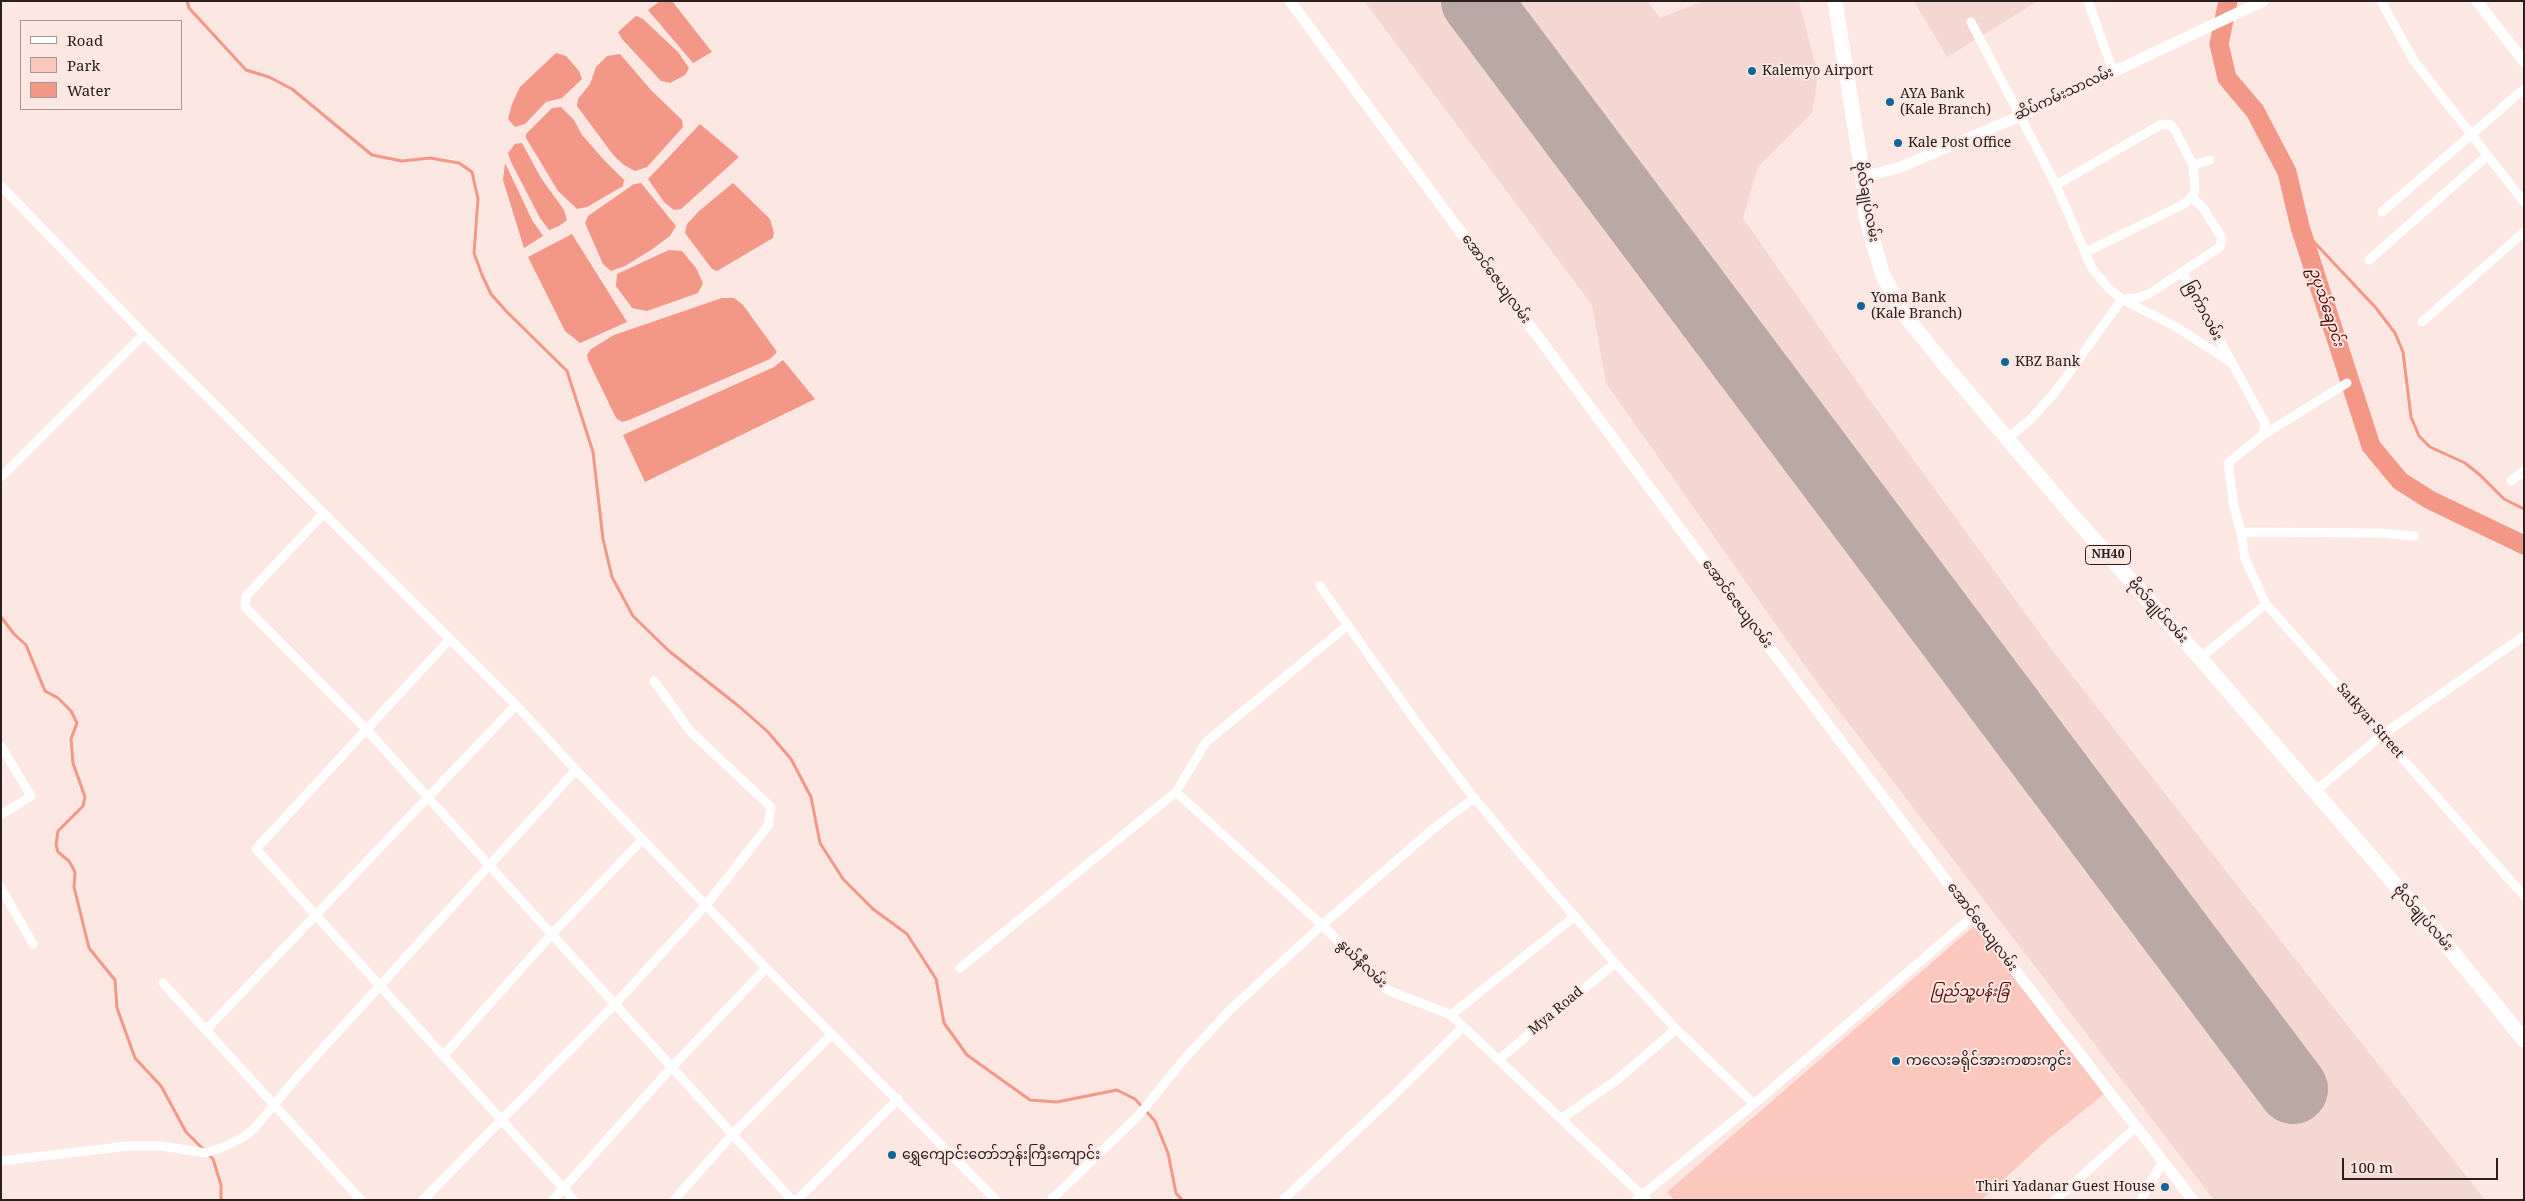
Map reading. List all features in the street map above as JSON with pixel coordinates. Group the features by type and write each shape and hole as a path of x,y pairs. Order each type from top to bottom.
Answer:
{"highway":[{"name":"ဗိုလ်ချုပ်လမ်း","path":"1835,1 1863,177 1866,217 1882,273 1890,290 1909,320 2073,516 2200,658 2440,938 2524,1040"}],"street":[{"name":"အောင်ဇေယျလမ်း","path":"1290,1 1686,537 1973,916 2193,1200"},
{"path":"2088,1 2113,71"},
{"path":"2381,1 2414,61 2524,202"},
{"path":"2477,1 2524,62"},
{"name":"ဆိပ်ကမ်းသာလမ်း","path":"1863,177 1901,167 2020,116 2260,2"},
{"path":"1971,22 2056,185 2092,268 2109,289 2122,299 2178,328 2230,362"},
{"path":"2382,212 2524,89"},
{"path":"2056,185 2162,124 2171,124 2193,165 2194,191 2192,197 2184,204 2086,252"},
{"path":"2369,260 2487,156"},
{"path":"2193,165 2210,160"},
{"path":"1,186 144,334 516,705 766,968 898,1099 996,1200"},
{"path":"2182,272 2220,247 2223,242 2203,208 2192,197"},
{"path":"2422,322 2524,232"},
{"name":"စြက်ာလမ်း","path":"2122,299 2138,298 2149,294 2182,272 2230,362 2258,408 2265,423 2263,435"},
{"path":"2008,438 2031,419 2056,391 2122,299"},
{"path":"1,477 144,334"},
{"path":"2347,383 2263,435 2228,463 2234,508 2241,532 2380,533 2414,536"},
{"path":"2511,481 2524,471"},
{"path":"324,513 246,596 245,607 366,729 792,1200"},
{"name":"Satkyar Street","path":"2241,532 2245,559 2266,604 2524,896"},
{"path":"1320,586 1417,723 1474,798 1615,963 1676,1029 1754,1104"},
{"path":"2200,658 2266,604"},
{"path":"960,968 1176,792 1206,742 1348,625"},
{"path":"2314,792 2382,735 2524,636"},
{"path":"450,639 256,849 574,1200"},
{"path":"423,1200 501,1118 615,1004 706,905 768,826 771,807 690,732 654,681"},
{"path":"206,1030 516,705"},
{"path":"1,746 31,796 1,815"},
{"path":"1,1161 128,1146 162,1146 205,1153 242,1138 254,1129 275,1106 296,1078 576,770"},
{"name":"နွယ်နီလမ်း","path":"1176,792 1322,925 1387,990 1450,1015 1642,1198"},
{"path":"1051,1200 1138,1116 1185,1058 1231,1009 1322,925 1433,829 1474,798"},
{"path":"443,1056 551,935 643,839"},
{"path":"1,888 33,944"},
{"path":"1450,1015 1575,916"},
{"path":"1642,1198 1973,916"},
{"name":"Mya Road","path":"1498,1060 1615,963"},
{"path":"553,1200 671,1068 766,968"},
{"path":"163,983 360,1200"},
{"path":"1283,1200 1392,1098 1462,1028"},
{"path":"1560,1119 1618,1079 1676,1029"},
{"path":"674,1200 732,1135 832,1034"},
{"path":"797,1200 898,1099"},
{"path":"2055,1200 2136,1127"},
{"path":"2141,1200 2163,1162"}],"shaded area":[{"path":"1364,1 1647,1 1660,18 1703,1 1799,1 1818,75 1812,113 1758,167 1743,218 1864,392 2052,650 2485,1200 2214,1200 1810,673 1606,383 1592,305"},
{"path":"1914,1 2038,1 1947,57"}],"green space":[{"name":"ကလေးခရိုင်အားကစားကွင်း","path":"1974,926 2104,1094 2048,1139 1981,1200 1674,1200 1667,1192"}],"water":[{"path":"660,1 672,1 712,52 693,63 648,10"},
{"path":"636,16 643,19 678,52 689,68 685,75 670,83 661,81 622,39 618,32"},
{"path":"556,53 566,56 579,71 582,79 562,98 546,102 525,124 515,127 508,119 512,104 520,87"},
{"path":"620,54 651,90 682,120 683,127 647,167 635,171 624,165 614,156 577,106 578,99 590,84 596,67 607,56"},
{"path":"561,107 574,120 582,135 624,180 623,186 587,207 577,209 558,191 526,138 526,134 552,108"},
{"path":"700,124 739,157 681,209 674,210 664,202 648,179"},
{"path":"522,143 541,178 564,210 567,220 549,230 540,218 508,153 515,144"},
{"path":"505,163 532,220 543,236 524,248 503,180"},
{"path":"641,183 676,226 670,236 651,250 625,266 611,271 603,264 585,223 588,216 634,184"},
{"path":"733,183 770,219 774,233 773,238 717,271 712,269 685,233 687,224 699,211"},
{"path":"572,234 627,322 580,343 565,331 528,257"},
{"path":"669,250 682,251 696,268 703,283 698,293 647,311 632,308 616,286 617,274"},
{"path":"722,298 734,298 743,305 777,352 770,359 629,420 622,422 616,418 588,360 587,355 591,349 614,335"},
{"path":"783,360 815,399 645,482 623,435 774,367"}],"waterway":[{"path":"187,1 189,8 246,70 269,77 292,89 372,155 402,161 430,158 459,163 472,172 478,199 474,253 491,294 567,371 593,452 603,539 612,577 633,616 669,651 768,732 791,759 811,797 820,843 843,879 873,909 907,934 936,979 944,1023 967,1055 1030,1100 1057,1102 1117,1090 1135,1099 1155,1121 1168,1153 1176,1193 1182,1200"},
{"name":"ဥပုသ်ချောင်း","path":"2228,1 2219,44 2227,78 2255,111 2287,172 2300,227 2371,446 2400,481 2430,500 2524,545"},
{"path":"2300,227 2376,308 2395,333 2403,352 2411,417 2419,436 2430,447 2465,463 2504,499 2524,509"},
{"path":"1,617 14,634 26,645 45,691 58,698 71,711 77,723 71,739 73,763 85,797 83,806 58,831 56,845 58,852 69,861 75,872 74,887 89,948 115,980 117,1008 135,1058 161,1086 186,1132 213,1159 221,1185 221,1200"}],"runway":[{"path":"1476,1 2293,1089"}],"place":[{"name":"Kalemyo Airport","path":"1752,71"},
{"name":"AYA Bank (Kale Branch)","path":"1890,102"},
{"name":"Kale Post Office","path":"1898,143"},
{"name":"Yoma Bank (Kale Branch)","path":"1861,306"},
{"name":"KBZ Bank","path":"2005,362"},
{"name":"ကလေးခရိုင်အားကစားကွင်း","path":"1896,1061"},
{"name":"ရွှေကျောင်းတော်ဘုန်းကြီးကျောင်း","path":"892,1155"},
{"name":"Thiri Yadanar Guest House","path":"2165,1187"}],"park label":[{"name":"ပြည်သူ့ပန်းခြံ","path":"1970,992"}]}
